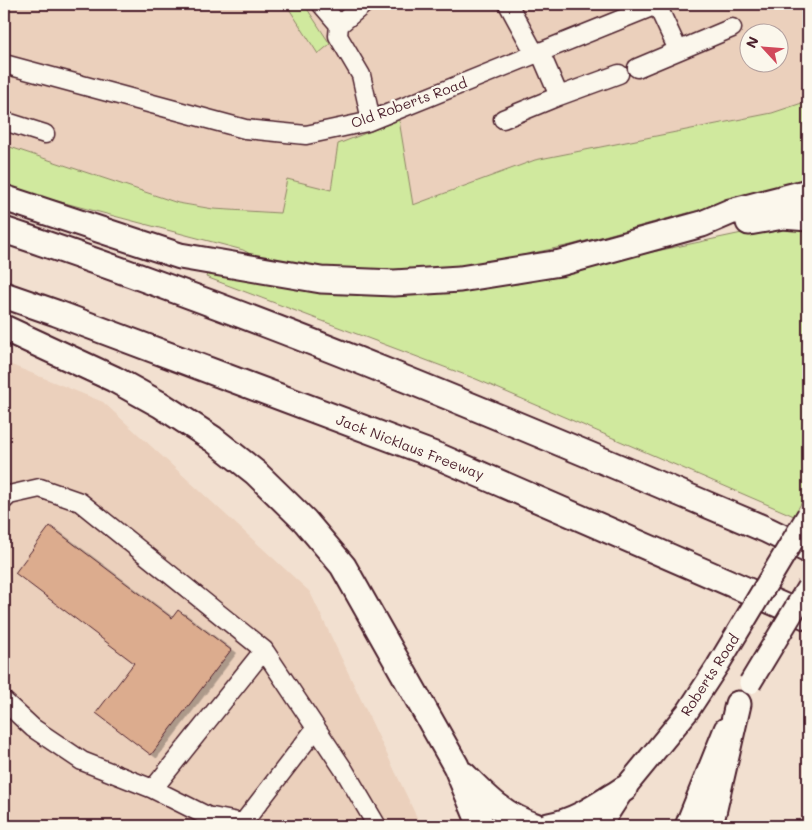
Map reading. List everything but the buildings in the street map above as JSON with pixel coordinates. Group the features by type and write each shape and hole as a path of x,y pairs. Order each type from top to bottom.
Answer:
{"highway":[{"path":"4,198 180,256 321,280 394,283 460,279 560,263 702,224 730,212 808,192"},
{"path":"702,224 733,224 784,216 808,218"},
{"path":"4,230 85,258 470,404 808,550"},
{"name":"Jack Nicklaus Freeway","path":"4,295 440,457 808,617"},
{"path":"4,328 114,379 161,405 213,439 263,480 304,521 342,566 456,766 481,826"},
{"path":"710,826 744,694"},
{"path":"456,766 496,807 517,820 535,826"},
{"path":"548,826 558,825 586,813 624,789"}],"main road":[{"name":"Roberts Road","path":"600,826 624,789 675,728 718,665 808,515"},
{"path":"686,826 716,748 744,694 808,587"}],"street":[{"path":"321,4 339,25"},
{"path":"364,4 339,25 338,36 361,75 371,120"},
{"path":"508,4 538,53 559,96"},
{"path":"658,4 678,50"},
{"name":"Old Roberts Road","path":"4,64 245,129 306,135 371,120 658,4"},
{"path":"637,68 732,28"},
{"path":"503,119 619,74"},
{"path":"4,121 45,134"},
{"path":"4,500 9,494 40,488 80,502 264,650 344,770 377,826"},
{"path":"153,789 264,650"},
{"path":"4,701 33,728 82,760 153,789 207,816 243,824 316,728"}],"shaded area":[{"path":"4,4 286,4 318,53 330,44 304,4 808,4 808,101 772,113 535,160 413,205 399,121 331,190 280,213 213,209 178,203 4,145"},
{"path":"4,362 103,402 310,592 421,826 4,826"}],"green space":[{"path":"286,4 304,4 330,44 318,54"},
{"path":"808,101 808,180 571,245 466,267 394,270 338,269 263,261 243,250 4,187 4,145 178,203 213,209 280,213 287,179 331,190 338,144 399,120 413,205 535,160 772,113"},
{"path":"780,225 808,227 808,491 794,516 476,379 206,277 208,271 295,288 373,294 457,291 517,284 600,263"}]}
